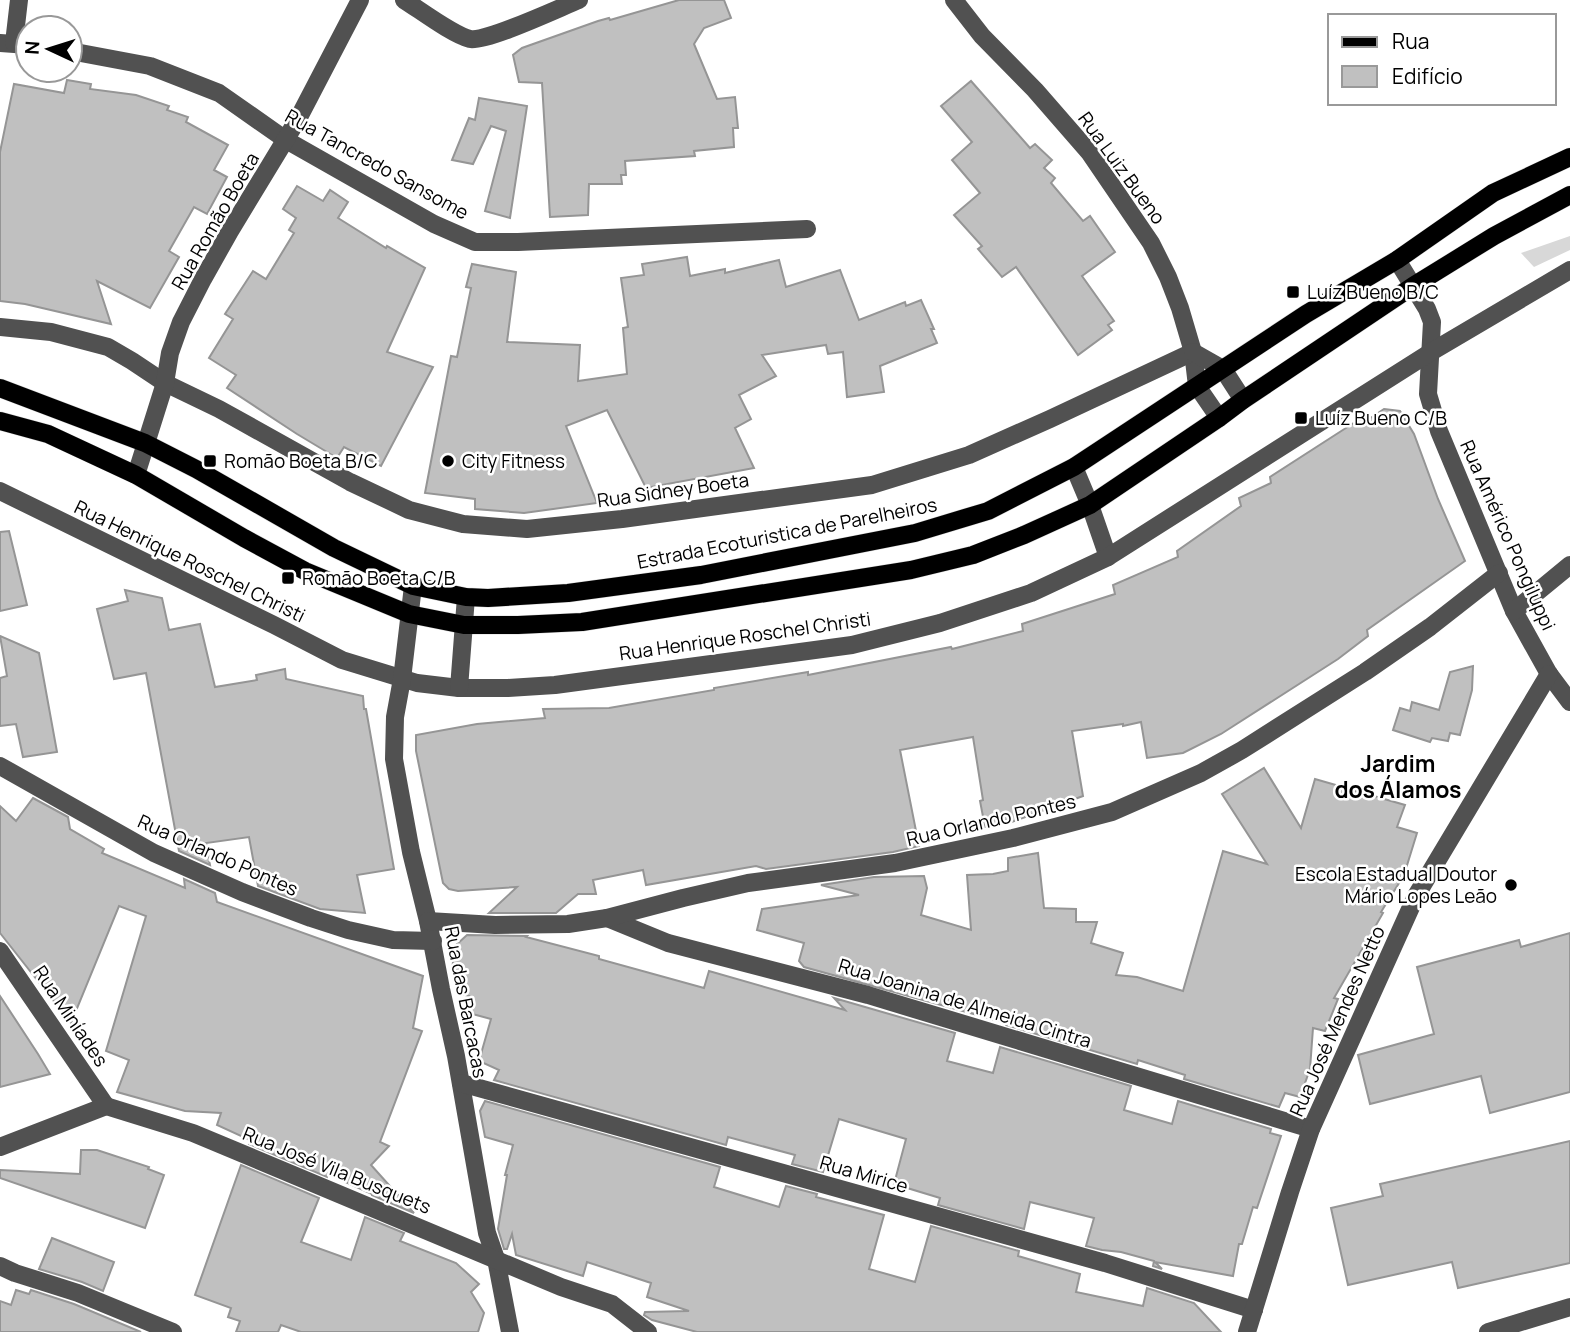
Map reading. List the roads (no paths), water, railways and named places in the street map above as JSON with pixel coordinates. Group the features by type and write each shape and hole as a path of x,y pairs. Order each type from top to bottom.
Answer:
{"main road":[{"name":"Estrada Ecoturistica de Parelheiros","path":"0,388 145,443 334,548 413,586 466,597 488,598 568,593 701,575 915,533 988,512 1074,467 1306,314 1397,260 1493,193 1570,157"},
{"path":"0,421 48,434 136,475 305,571 409,614 464,625 582,622 911,570 973,555 1024,535 1090,505 1413,286 1494,236 1570,195"}],"street":[{"name":"Rua Romão Boeta","path":"136,475 181,322 230,231 286,140 360,0"},
{"path":"404,0 457,33 475,40 579,0"},
{"name":"Rua Luiz Bueno","path":"954,0 982,36 1035,90 1089,152 1124,202 1151,243 1168,276 1193,352"},
{"name":"Rua Tancredo Sansome","path":"84,54 150,66 219,93 286,140 434,223 475,242 532,242 807,229"},
{"name":"Rua Américo Pongiluppi","path":"1397,260 1432,322 1428,394 1439,431 1514,611 1549,674 1570,702"},
{"name":"Rua Henrique Roschel Christi","path":"0,491 342,660 416,683 458,688 555,684 852,645 940,623 1031,593 1108,557 1431,352 1570,270"},
{"name":"Rua Sidney Boeta","path":"0,327 51,332 108,348 165,383 219,409 350,482 409,510 463,524 527,529 872,485 969,455 1193,352"},
{"path":"1193,352 1223,369 1243,400"},
{"path":"1193,352 1197,386 1219,418"},
{"path":"1074,467 1108,557"},
{"path":"1514,611 1570,565"},
{"name":"Rua Orlando Pontes","path":"428,921 495,925 568,924 607,918 748,883 895,863 1013,838 1112,813 1201,773 1242,750 1398,650 1499,573"},
{"path":"402,679 413,586"},
{"path":"458,688 466,597"},
{"name":"Rua José Mendes Netto","path":"1247,1332 1311,1129 1416,896 1549,674"},
{"name":"Rua das Barcacas","path":"402,679 395,717 394,759 411,852 433,941 461,1083 487,1233 496,1259 510,1332"},
{"name":"Rua Orlando Pontes","path":"0,766 154,853 242,892 310,919 348,930 393,940 433,941"},
{"name":"Rua Joanina de Almeida Cintra","path":"607,918 668,943 868,995 1311,1129"},
{"name":"Rua Miníades","path":"0,951 106,1106"},
{"name":"Rua Mirice","path":"461,1083 1105,1263 1254,1310"},
{"path":"0,1147 106,1106"},
{"name":"Rua José Vila Busquets","path":"106,1106 193,1133 561,1287 612,1304 648,1332"},
{"path":"0,1266 78,1293 173,1332"},
{"path":"1488,1332 1570,1307"}],"place":[{"name":"Luíz Bueno B/C","path":"1293,292"},
{"name":"Luíz Bueno C/B","path":"1301,418"},
{"name":"Romão Boeta B/C","path":"210,461"},
{"name":"City Fitness","path":"448,461"},
{"name":"Romão Boeta C/B","path":"288,578"},
{"name":"Escola Estadual Doutor Mário Lopes Leão","path":"1511,885"}],"district":[{"name":"Jardim dos Álamos","path":"1398,776"}]}
